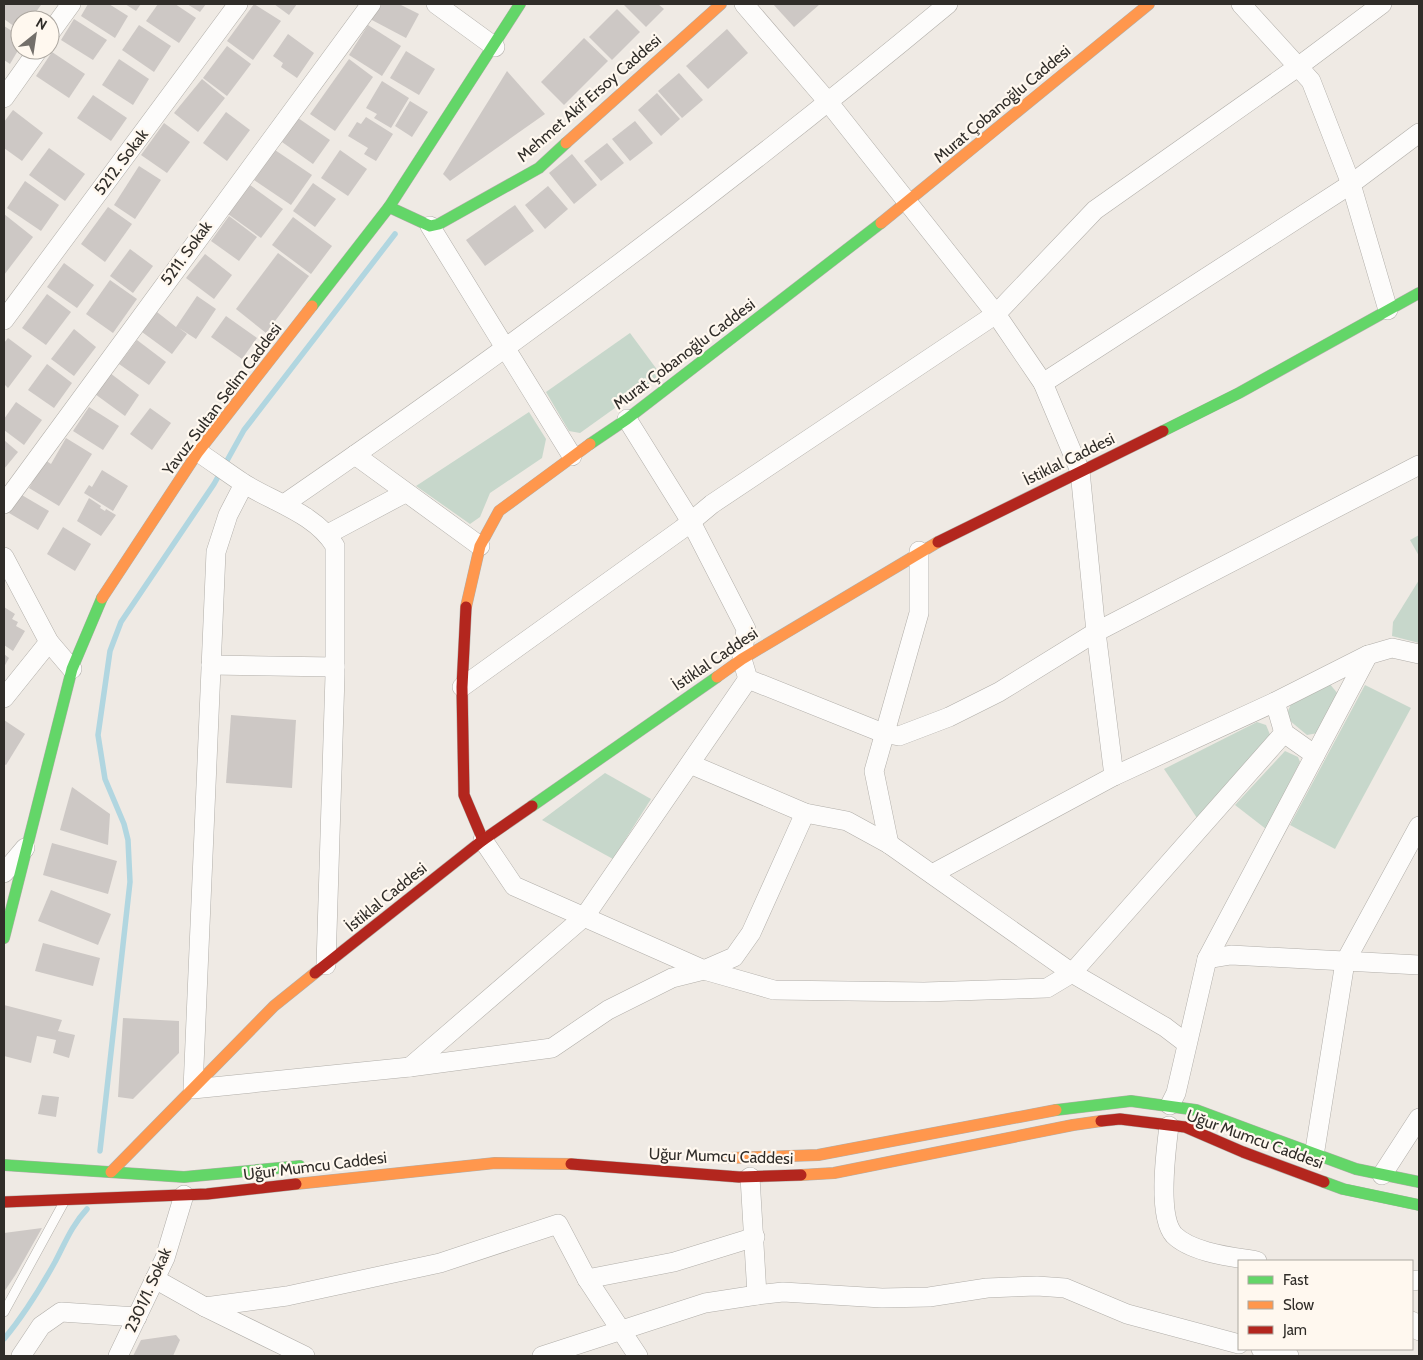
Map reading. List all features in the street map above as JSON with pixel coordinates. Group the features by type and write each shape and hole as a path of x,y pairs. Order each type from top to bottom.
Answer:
{"street":[{"path":"60,19 71,4"},
{"name":"5212. Sokak","path":"4,320 238,4"},
{"name":"5211. Sokak","path":"4,504 371,4"},
{"path":"436,4 495,47"},
{"name":"Yavuz Sultan Selim Caddesi","path":"4,938 72,669 102,597 389,207 495,47 520,4"},
{"name":"Mehmet Akif Ersoy Caddesi","path":"430,226 439,224 539,168 722,4"},
{"path":"744,4 829,103 996,314 1043,383 1080,471 1096,632 1114,776"},
{"path":"284,504 506,347 829,103 948,4"},
{"name":"Murat Çobanoğlu Caddesi","path":"483,840 464,795 462,687 467,598 480,546 499,511 572,456 626,419 908,203 1149,4"},
{"path":"1241,4 1312,81 1351,184 1388,310"},
{"path":"462,687 682,529 690,520 996,314 1095,210 1299,66 1382,4"},
{"path":"4,98 31,60"},
{"path":"1043,383 1351,184 1419,133"},
{"path":"389,207 430,226 572,456"},
{"name":"İstiklal Caddesi","path":"111,1172 274,1006 483,840 742,659 920,551 1239,393 1419,293"},
{"path":"626,419 690,520 746,629 742,659 748,679"},
{"path":"355,455 405,494 480,546"},
{"path":"205,457 238,480 284,504 328,534 335,546 335,667 326,965"},
{"path":"748,679 883,733 899,736 949,717 998,692 1096,632 1419,465"},
{"path":"238,480 216,552 193,1089 410,1067 552,1048 608,1010 672,978 704,970 734,957 751,933 805,813"},
{"path":"328,534 405,494"},
{"path":"890,844 874,771 883,733 919,613 920,551"},
{"path":"4,557 49,642 72,669"},
{"path":"4,698 49,642"},
{"path":"932,874 1114,776 1276,702 1368,655 1392,648 1419,654"},
{"path":"1170,1105 1176,1094 1186,1043 1207,959 1368,655"},
{"path":"211,665 335,667"},
{"path":"410,1067 585,916 748,679"},
{"path":"1276,702 1284,733 1315,755"},
{"path":"483,840 514,886 704,970 774,990 924,992 1047,988 1072,973 1284,733"},
{"path":"690,764 805,813 847,821 890,844 1072,973 1165,1027 1186,1043"},
{"path":"1314,1156 1345,962 1419,826"},
{"path":"4,873 28,845"},
{"path":"1207,959 1231,955 1419,965"},
{"name":"Uğur Mumcu Caddesi","path":"720,1158 764,1159 818,1155 1034,1113 1131,1101 1170,1105 1204,1113 1314,1156 1382,1175 1419,1182"},
{"path":"1382,1175 1419,1118"},
{"name":"Uğur Mumcu Caddesi","path":"4,1202 240,1191 495,1163 553,1163 750,1177 834,1173 1095,1122 1120,1119 1185,1128 1343,1189 1419,1205"},
{"path":"1169,1126 1163,1170 1168,1222 1174,1235 1196,1248 1253,1260"},
{"name":"Uğur Mumcu Caddesi","path":"4,1165 184,1177 314,1164"},
{"path":"750,1177 757,1295"},
{"name":"2301/1. Sokak","path":"118,1356 165,1258 184,1194"},
{"path":"205,1307 287,1296 431,1265 558,1224 587,1279 638,1356"},
{"path":"587,1279 674,1262 755,1237"},
{"path":"156,1279 205,1307 305,1356"},
{"path":"542,1356 705,1303 757,1295 783,1292 882,1298 929,1297 988,1288 1037,1286 1064,1288 1127,1314 1238,1344"},
{"path":"21,1356 41,1326 61,1312 137,1317"},
{"path":"1265,1350 1289,1356"}],"lane":[{"path":"4,1312 66,1199"}],"green space":[{"path":"630,333 661,375 580,433 569,431 546,392"},
{"path":"529,412 546,439 542,458 490,493 480,517 470,524 416,486"},
{"path":"1419,535 1419,556 1410,540"},
{"path":"1419,580 1419,643 1392,636 1393,622"},
{"path":"1329,683 1338,694 1318,733 1307,735 1289,720 1288,711 1291,704"},
{"path":"1365,685 1411,708 1335,849 1290,825"},
{"path":"1257,722 1266,725 1271,737 1197,818 1164,769"},
{"path":"1285,751 1298,757 1300,762 1266,829 1235,805"},
{"path":"605,773 651,799 613,859 542,820"}],"building":[{"path":"4,4 41,5 37,10 10,10 10,23 4,19"},
{"path":"88,4 109,4 128,16 115,38 81,16"},
{"path":"125,4 141,4 136,11"},
{"path":"158,4 175,4 196,18 179,43 146,21"},
{"path":"187,4 206,4 200,12"},
{"path":"254,4 281,21 253,60 227,41"},
{"path":"274,4 297,4 289,15"},
{"path":"379,4 399,4 419,14 406,38 370,19"},
{"path":"623,4 658,4 664,9 646,27"},
{"path":"773,4 820,4 794,27"},
{"path":"617,9 640,32 612,60 589,37"},
{"path":"74,19 107,40 93,60 61,40"},
{"path":"139,25 171,46 154,72 122,50"},
{"path":"368,25 401,46 382,76 349,55"},
{"path":"4,26 10,30 10,60 12,60 10,64 4,60"},
{"path":"727,29 748,53 708,89 686,66"},
{"path":"288,34 314,53 297,78 281,67 283,63 273,56"},
{"path":"584,38 608,61 564,105 541,82"},
{"path":"227,46 251,64 227,96 203,78"},
{"path":"406,51 435,69 419,95 390,78"},
{"path":"60,57 85,74 69,98 36,76 47,60 60,60"},
{"path":"119,59 149,79 133,105 102,85"},
{"path":"349,59 373,77 335,131 310,114"},
{"path":"507,71 545,114 450,181 443,174"},
{"path":"679,73 703,100 682,118 658,91"},
{"path":"202,79 225,98 198,132 174,113"},
{"path":"382,81 409,98 391,128 374,118 377,114 366,108"},
{"path":"657,93 680,119 661,136 638,110"},
{"path":"93,95 127,118 111,141 77,118"},
{"path":"410,101 428,112 412,137 395,126"},
{"path":"13,110 43,133 22,161 4,148 4,122"},
{"path":"226,112 250,130 227,161 203,143"},
{"path":"366,117 393,134 376,161 364,154 368,148 348,136 357,122 361,124"},
{"path":"298,118 330,140 313,164 282,142"},
{"path":"635,121 653,143 630,161 612,139"},
{"path":"164,123 190,142 167,173 141,155"},
{"path":"607,143 624,163 601,181 584,161"},
{"path":"49,148 85,174 65,201 29,175"},
{"path":"275,150 312,175 291,205 254,180"},
{"path":"340,150 367,169 348,196 321,178"},
{"path":"572,154 597,185 574,204 549,173"},
{"path":"139,166 161,180 135,219 114,205"},
{"path":"25,181 59,205 41,231 7,208"},
{"path":"313,183 336,199 315,227 293,211"},
{"path":"250,185 283,209 261,238 228,214"},
{"path":"548,186 568,209 545,229 525,205"},
{"path":"515,205 534,231 485,266 466,240"},
{"path":"108,207 132,224 105,262 81,244"},
{"path":"4,214 33,237 4,275"},
{"path":"229,216 257,237 239,261 211,241"},
{"path":"293,217 332,246 311,274 272,245"},
{"path":"130,249 153,266 133,293 110,276"},
{"path":"278,253 309,276 266,333 236,309"},
{"path":"205,254 232,275 214,299 186,278"},
{"path":"64,263 94,285 77,308 47,287"},
{"path":"110,280 137,299 113,333 86,314"},
{"path":"47,294 71,312 46,345 22,328"},
{"path":"197,296 216,309 196,339 179,328 187,334 172,354 142,332 157,312 176,327"},
{"path":"226,316 257,338 242,359 211,337"},
{"path":"74,329 96,347 74,376 51,359"},
{"path":"8,338 32,356 8,388 4,384 4,343"},
{"path":"137,340 166,362 149,385 119,364"},
{"path":"47,364 72,383 54,408 28,390"},
{"path":"110,373 139,395 125,416 95,394"},
{"path":"16,402 42,420 24,445 4,430 4,419"},
{"path":"89,407 119,426 103,450 73,431"},
{"path":"150,408 171,423 152,450 130,434"},
{"path":"66,438 92,454 59,506 29,488 45,460 51,464"},
{"path":"4,440 18,452 4,469"},
{"path":"102,470 128,486 113,511 84,493 89,485 92,487"},
{"path":"20,494 49,511 38,530 9,513"},
{"path":"89,498 101,506 100,508 116,515 101,536 77,521"},
{"path":"63,527 91,544 75,571 47,554"},
{"path":"4,607 15,614 12,619 18,622 16,626 25,631 13,651 4,645"},
{"path":"4,654 9,658 4,667"},
{"path":"231,715 296,720 292,788 226,783"},
{"path":"4,720 25,734 6,765 4,764"},
{"path":"72,787 110,814 108,845 60,830"},
{"path":"52,843 117,861 108,894 43,875"},
{"path":"51,890 111,914 98,945 38,921"},
{"path":"43,943 100,958 93,986 35,971"},
{"path":"4,1005 62,1020 58,1031 75,1035 69,1058 53,1053 56,1040 37,1036 31,1063 4,1056"},
{"path":"123,1018 179,1021 179,1053 133,1099 118,1097"},
{"path":"42,1095 59,1097 56,1117 38,1114"},
{"path":"42,1228 16,1274 4,1292 4,1233"},
{"path":"176,1335 180,1340 173,1356 133,1356 141,1340"}],"waterway":[{"path":"100,1151 130,882 128,840 124,824 105,779 98,735 110,651 121,622 214,484 244,430 395,234"},
{"path":"4,1339 44,1282 73,1228 87,1209"}],"traffic: fast":[{"path":"312,306 389,207 520,4"},
{"path":"389,207 430,226 439,224 539,168 566,143"},
{"path":"590,444 627,419 881,223"},
{"path":"1163,431 1239,393 1419,293"},
{"path":"4,938 72,669 102,598"},
{"path":"532,806 717,677"},
{"path":"1056,1110 1131,1101 1196,1110 1356,1169 1419,1182"},
{"path":"4,1165 184,1177 300,1166"},
{"path":"1324,1182 1343,1189 1419,1205"}],"traffic: slow":[{"path":"566,143 721,4"},
{"path":"881,223 1149,4"},
{"path":"102,598 198,452 312,306"},
{"path":"466,607 480,546 499,511 590,444"},
{"path":"717,677 742,659 938,542"},
{"path":"111,1172 274,1006 315,973"},
{"path":"730,1158 818,1155 1056,1110"},
{"path":"801,1175 834,1173 1101,1121"},
{"path":"296,1184 495,1163 571,1164"}],"traffic: jam":[{"path":"938,542 1163,431"},
{"path":"466,607 462,687 464,795 483,840"},
{"path":"315,973 483,840 532,806"},
{"path":"1101,1121 1120,1119 1185,1127 1243,1152 1324,1182"},
{"path":"571,1164 739,1177 801,1175"},
{"path":"4,1202 207,1194 296,1184"}]}
